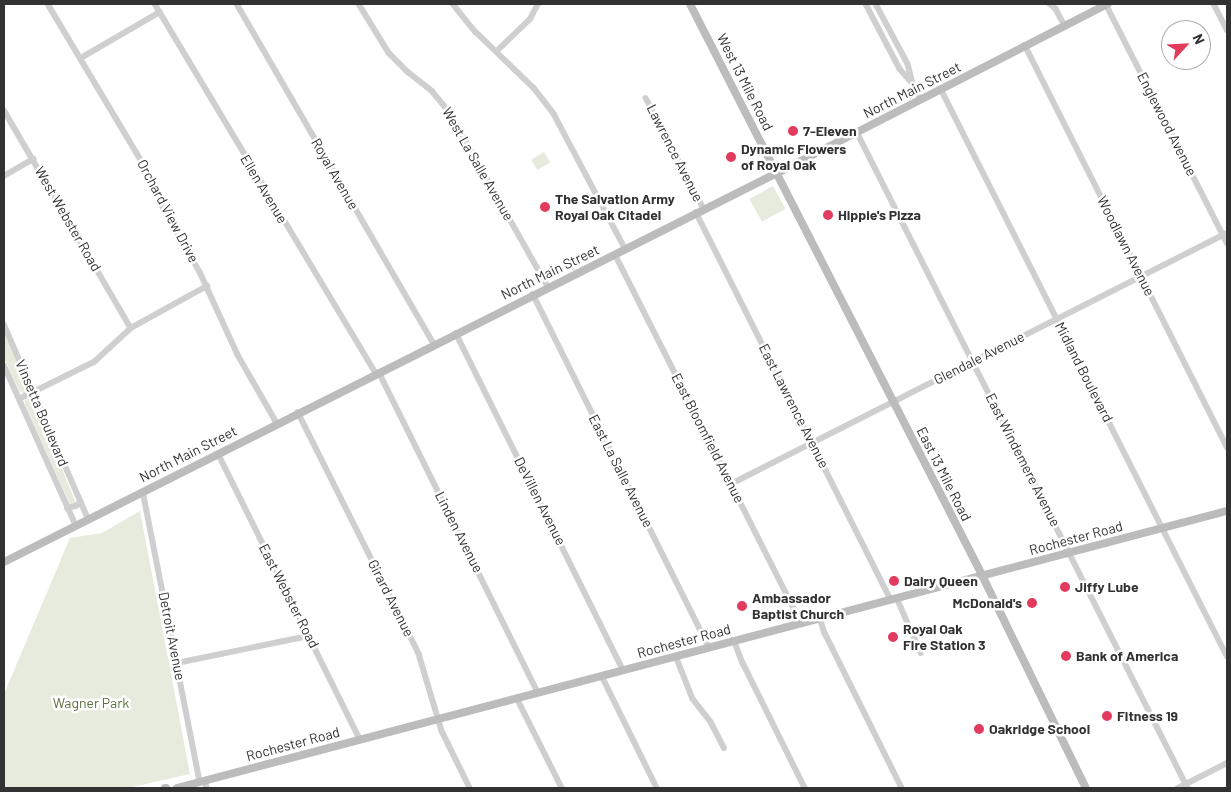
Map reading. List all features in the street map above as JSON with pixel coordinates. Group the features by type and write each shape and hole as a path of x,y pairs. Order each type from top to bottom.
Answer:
{"main road":[{"name":"West 13 Mile Road","path":"690,4 778,172"},
{"name":"North Main Street","path":"4,561 778,172 1107,4"},
{"name":"East 13 Mile Road","path":"778,172 1086,788"},
{"name":"Rochester Road","path":"177,788 204,783 360,739 799,623 982,578 1070,552 1227,511"}],"street":[{"name":"Orchard View Drive","path":"48,4 154,182 163,208 207,286 238,355 277,423"},
{"name":"Ellen Avenue","path":"155,4 377,373"},
{"name":"Royal Avenue","path":"237,4 434,344"},
{"name":"West La Salle Avenue","path":"359,4 389,53 408,72 432,91 449,111 548,287"},
{"path":"453,4 476,32 534,88 554,114 625,248"},
{"path":"497,51 530,19 538,4"},
{"path":"866,4 900,69 913,84 921,99"},
{"path":"876,4 908,64 913,84"},
{"path":"1050,4 1056,6 1065,26"},
{"name":"Englewood Avenue","path":"1107,4 1225,234 1227,243"},
{"path":"1214,4 1227,30"},
{"path":"81,58 160,12"},
{"name":"Woodlawn Avenue","path":"1025,45 1227,447"},
{"name":"Midland Boulevard","path":"941,89 1227,656"},
{"name":"Lawrence Avenue","path":"646,98 700,211"},
{"name":"West Webster Road","path":"4,110 130,328"},
{"name":"East Windemere Avenue","path":"857,132 1187,786"},
{"path":"4,176 33,159"},
{"name":"East Lawrence Avenue","path":"700,211 812,442 921,653"},
{"name":"Glendale Avenue","path":"731,484 1225,234"},
{"name":"East Bloomfield Avenue","path":"615,254 799,623"},
{"path":"19,399 94,362 130,328 207,286"},
{"name":"East La Salle Avenue","path":"533,294 709,647"},
{"name":"Vinsetta Boulevard","path":"4,324 88,518"},
{"name":"DeVillen Avenue","path":"456,333 623,670"},
{"name":"Vinsetta Boulevard","path":"4,365 76,525"},
{"name":"Linden Avenue","path":"377,373 538,692"},
{"name":"Girard Avenue","path":"298,412 419,654 442,731 470,788"},
{"name":"East Webster Road","path":"218,453 360,739"},
{"name":"Detroit Avenue","path":"143,491 177,663 204,783"},
{"path":"67,508 76,506 81,502"},
{"path":"820,618 825,633 902,788"},
{"path":"177,663 309,636"},
{"path":"734,640 743,663 805,788"},
{"path":"676,656 693,699 711,722 724,748"},
{"path":"602,676 657,788"},
{"path":"517,698 562,788"},
{"path":"1178,788 1187,786 1227,764"}],"green space":[{"path":"544,152 550,162 537,170 531,160"},
{"path":"773,186 786,209 762,222 749,199"},
{"path":"4,330 28,387 25,394 19,391 4,357"},
{"path":"30,398 35,403 76,503 70,505 25,404 25,400"},
{"name":"Wagner Park","path":"140,511 190,774 128,788 4,788 4,694 70,538 102,533"}],"place":[{"name":"7-Eleven","path":"793,131"},
{"name":"Dynamic Flowers of Royal Oak","path":"731,157"},
{"name":"The Salvation Army Royal Oak Citadel","path":"545,207"},
{"name":"Hippie's Pizza","path":"828,215"},
{"name":"Dairy Queen","path":"894,581"},
{"name":"Jiffy Lube","path":"1065,587"},
{"name":"McDonald's","path":"1032,603"},
{"name":"Ambassador Baptist Church","path":"742,606"},
{"name":"Royal Oak Fire Station 3","path":"893,637"},
{"name":"Bank of America","path":"1066,656"},
{"name":"Fitness 19","path":"1107,716"},
{"name":"Oakridge School","path":"979,729"}]}
